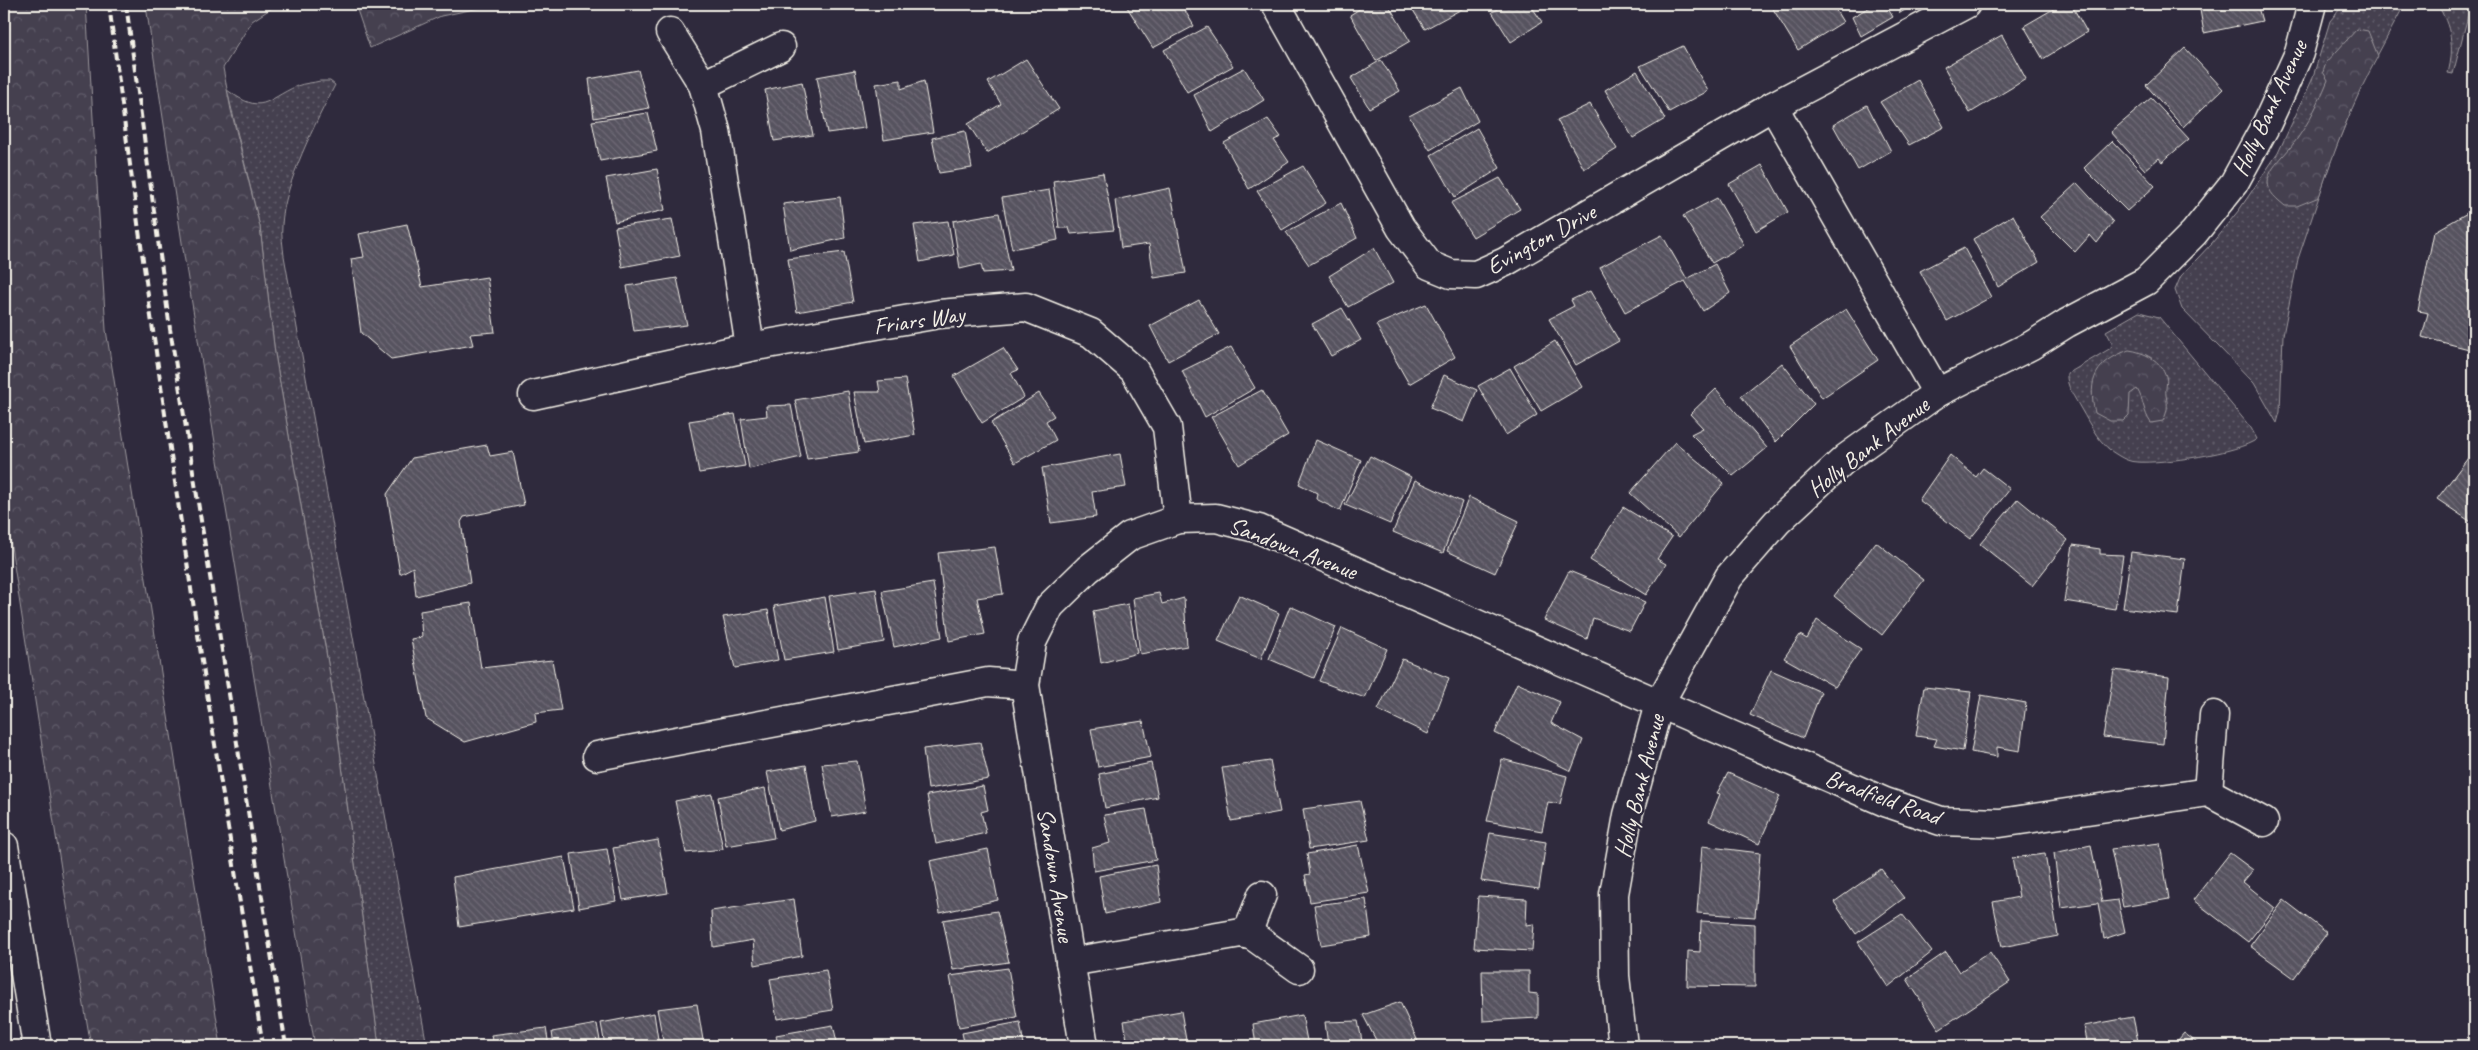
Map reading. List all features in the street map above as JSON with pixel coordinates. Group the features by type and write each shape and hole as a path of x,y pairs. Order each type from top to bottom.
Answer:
{"main road":[{"name":"Evington Drive","path":"1282,6 1401,228 1429,265 1451,274 1476,275 1506,262 1773,106 1966,4"},
{"name":"Holly Bank Avenue","path":"1623,1046 1615,976 1614,894 1628,815 1659,704 1729,577 1777,522 1846,458 1938,393 2032,345 2066,323 2146,281 2194,233 2234,182 2267,123 2299,53 2312,4"},
{"path":"670,32 703,85 716,131 750,347"},
{"path":"703,85 781,47"},
{"path":"1773,106 1938,393"},
{"name":"Friars Way","path":"533,395 750,347 939,314 1026,307 1091,333 1134,370 1167,427 1178,519"},
{"name":"Sandown Avenue","path":"1084,1046 1025,685 1032,642 1050,606 1088,569 1130,536 1178,519 1216,518 1259,529 1659,704"},
{"path":"597,756 988,682 1025,685"},
{"name":"Bradfield Road","path":"1659,704 1885,802 1941,821 2000,823 2208,792"},
{"path":"2214,715 2208,792 2264,822"},
{"path":"4,846 38,1046"},
{"path":"1247,934 1262,895"},
{"path":"1070,962 1241,933 1253,936 1299,969"}],"green space":[{"path":"4,4 86,4 106,330 221,1046 91,1046 65,894 4,501"},
{"path":"149,4 278,4 252,21 223,68 231,110 260,227 275,354 330,675 379,1046 315,1046 183,249 146,6"},
{"path":"355,4 498,4 441,16 370,48"},
{"path":"2344,4 2381,4 2401,11 2361,86 2333,155 2298,259 2283,335 2280,412 2277,423 2254,383 2182,309 2175,290 2181,276 2212,243 2239,210 2278,153 2312,80 2330,21"},
{"path":"2437,4 2471,4 2453,74 2448,73 2451,54 2450,37 2446,20"},
{"path":"2357,29 2368,31 2378,56 2360,90 2345,125 2319,197 2297,206 2285,206 2268,186 2271,171 2297,139 2314,110 2328,80 2323,72 2326,63"},
{"path":"330,81 335,85 302,153 288,191 282,225 284,256 427,1046 379,1046 330,675 275,354 260,227 227,90 239,98 257,104 264,103 300,85"},
{"path":"2139,312 2159,317 2251,428 2257,439 2234,449 2217,453 2148,462 2127,460 2106,447 2092,429 2069,387 2067,374 2111,348 2112,342 2106,331"},
{"path":"2129,350 2151,358 2164,370 2167,378 2167,411 2163,421 2151,423 2146,415 2137,389 2130,394 2129,415 2123,421 2110,421 2095,413 2092,390 2097,373 2109,360"}],"building":[{"path":"1133,4 1181,4 1194,26 1153,48 1127,7"},
{"path":"1367,4 1388,4 1410,41 1376,61 1350,15"},
{"path":"1409,4 1471,4 1425,29"},
{"path":"1509,4 1530,4 1542,22 1511,42 1492,12"},
{"path":"1770,4 1832,4 1843,22 1798,50"},
{"path":"1875,4 1885,4 1893,17 1861,36 1852,17"},
{"path":"1895,4 1915,4 1900,13"},
{"path":"2062,4 2071,4 2087,32 2043,59 2024,26"},
{"path":"2199,4 2257,4 2262,21 2204,33"},
{"path":"1207,27 1233,66 1187,92 1164,50"},
{"path":"2002,35 2026,79 1970,113 1944,67"},
{"path":"1683,46 1708,91 1669,112 1640,66"},
{"path":"2185,48 2223,89 2183,127 2146,85"},
{"path":"1026,59 1059,109 987,153 968,124 1001,104 988,82"},
{"path":"1381,60 1400,91 1369,108 1351,78"},
{"path":"1244,68 1264,100 1212,132 1194,95"},
{"path":"638,70 649,108 594,118 589,79"},
{"path":"855,70 865,128 827,133 817,77"},
{"path":"1637,71 1665,119 1633,138 1605,90"},
{"path":"901,80 901,89 924,81 933,132 884,140 876,84"},
{"path":"1918,80 1944,127 1909,145 1880,102"},
{"path":"802,82 813,135 774,141 765,90"},
{"path":"1462,88 1478,121 1430,150 1409,116"},
{"path":"2151,98 2189,139 2162,162 2159,158 2145,170 2111,132"},
{"path":"1590,104 1617,149 1584,169 1557,120"},
{"path":"1867,105 1891,151 1858,170 1833,125"},
{"path":"648,113 657,151 600,161 592,121"},
{"path":"1268,119 1281,137 1274,140 1289,162 1249,189 1224,143"},
{"path":"1477,128 1500,168 1455,197 1431,155"},
{"path":"965,131 972,168 939,173 932,138"},
{"path":"2112,141 2155,186 2127,211 2084,168"},
{"path":"1762,165 1788,212 1756,231 1729,184"},
{"path":"1303,166 1326,203 1282,230 1257,191"},
{"path":"657,169 665,210 615,222 606,178"},
{"path":"1103,173 1114,230 1071,234 1069,228 1059,228 1053,181"},
{"path":"1500,178 1520,209 1473,237 1451,203"},
{"path":"2077,183 2113,222 2097,243 2090,235 2075,252 2040,217"},
{"path":"1170,188 1186,273 1154,278 1149,244 1121,248 1115,200"},
{"path":"1049,190 1058,240 1012,249 1002,198"},
{"path":"840,197 845,238 790,250 783,204"},
{"path":"1717,198 1744,245 1712,263 1683,216"},
{"path":"1341,203 1357,238 1309,265 1286,232"},
{"path":"2469,212 2474,213 2473,350 2422,337 2428,313 2418,311 2434,232"},
{"path":"999,213 1011,271 983,273 981,264 960,269 953,221"},
{"path":"2013,215 2039,262 1998,287 1973,239"},
{"path":"672,219 680,256 622,267 615,227"},
{"path":"948,221 954,255 920,262 914,225"},
{"path":"407,224 422,287 487,277 495,332 470,334 473,345 391,359 361,333 351,259 364,257 359,234"},
{"path":"1662,235 1687,279 1715,264 1730,293 1703,311 1685,281 1625,312 1600,267"},
{"path":"1374,248 1393,283 1348,307 1329,276"},
{"path":"1964,248 1991,297 1947,321 1920,271"},
{"path":"844,252 853,302 797,312 788,259"},
{"path":"677,278 687,325 634,331 627,286"},
{"path":"1590,291 1619,341 1576,365 1549,319 1574,306 1571,300"},
{"path":"1199,300 1219,334 1168,361 1150,326"},
{"path":"1426,304 1455,357 1409,384 1376,325"},
{"path":"1342,308 1361,340 1331,356 1312,324"},
{"path":"1846,309 1878,360 1822,398 1790,346"},
{"path":"1555,341 1582,387 1541,411 1514,366"},
{"path":"1231,347 1255,388 1205,417 1182,371"},
{"path":"1003,348 1018,370 1011,373 1024,397 982,423 954,376"},
{"path":"1782,363 1814,404 1776,442 1741,396"},
{"path":"1510,368 1537,415 1506,435 1478,386"},
{"path":"1444,375 1477,390 1464,422 1430,408"},
{"path":"905,379 915,435 864,444 854,392 880,392 878,381"},
{"path":"1716,389 1767,448 1733,476 1691,434 1703,428 1690,414"},
{"path":"1262,390 1288,435 1239,465 1211,417"},
{"path":"848,391 859,452 807,459 795,400"},
{"path":"1039,393 1054,416 1046,421 1056,440 1015,463 991,423"},
{"path":"791,405 801,457 749,469 741,419 767,416 766,406"},
{"path":"735,414 745,466 699,473 689,421"},
{"path":"1316,440 1361,460 1340,511 1316,499 1317,493 1299,484"},
{"path":"1675,442 1724,483 1679,537 1630,493"},
{"path":"487,445 490,456 513,452 524,505 464,517 461,522 470,583 416,596 413,567 400,574 387,494 412,458"},
{"path":"2474,450 2474,524 2437,499"},
{"path":"1120,454 1126,487 1092,492 1096,517 1051,523 1042,468"},
{"path":"1950,455 1976,477 1983,468 2010,489 1970,539 1919,500"},
{"path":"1370,456 1411,477 1390,524 1345,505"},
{"path":"1415,480 1462,502 1443,553 1393,532"},
{"path":"1469,497 1519,521 1495,573 1447,551"},
{"path":"2018,499 2068,540 2032,586 1980,544"},
{"path":"1623,507 1672,537 1657,559 1666,564 1646,595 1590,560"},
{"path":"1876,542 1924,580 1882,635 1834,596"},
{"path":"2073,545 2100,549 2100,554 2123,555 2115,609 2064,601"},
{"path":"995,547 1003,594 977,598 985,634 949,641 938,553"},
{"path":"2131,552 2185,559 2178,615 2123,608"},
{"path":"1569,571 1645,602 1630,631 1593,618 1587,639 1544,620"},
{"path":"933,583 942,637 894,647 882,591"},
{"path":"876,589 884,642 838,650 829,596"},
{"path":"1159,593 1162,604 1184,598 1187,646 1140,654 1133,598"},
{"path":"1239,595 1279,613 1261,659 1218,641"},
{"path":"825,597 834,652 784,660 774,606"},
{"path":"471,603 481,668 552,660 561,710 535,713 536,722 465,742 426,718 411,639 422,637 420,611"},
{"path":"1128,604 1137,653 1101,663 1093,611"},
{"path":"1290,606 1336,627 1314,678 1269,659"},
{"path":"768,610 778,660 735,668 723,617"},
{"path":"1817,620 1861,649 1835,687 1784,658 1800,635 1807,639"},
{"path":"1342,628 1387,649 1365,698 1319,681"},
{"path":"1402,659 1449,678 1428,734 1378,710"},
{"path":"1771,670 1821,692 1803,738 1750,715"},
{"path":"2114,670 2169,677 2163,744 2103,737"},
{"path":"1517,683 1560,702 1551,723 1583,740 1571,771 1495,733"},
{"path":"1924,687 1971,692 1963,751 1934,746 1937,739 1916,736"},
{"path":"1981,695 2026,703 2020,751 1997,747 1997,757 1971,752"},
{"path":"1143,721 1151,757 1098,767 1091,729"},
{"path":"980,742 989,779 928,789 923,749"},
{"path":"1502,759 1567,776 1560,804 1548,802 1542,831 1487,821"},
{"path":"857,761 866,811 832,817 822,764"},
{"path":"1270,761 1280,812 1231,821 1222,768"},
{"path":"1151,763 1158,797 1105,808 1099,774"},
{"path":"806,765 815,821 779,830 767,772"},
{"path":"1728,773 1780,796 1759,844 1709,821 1720,794 1717,793"},
{"path":"983,786 988,810 981,812 986,833 936,844 927,795"},
{"path":"765,788 774,838 726,846 718,797"},
{"path":"712,794 723,849 686,853 675,801"},
{"path":"1360,801 1369,840 1309,849 1303,809"},
{"path":"1146,809 1156,860 1094,871 1092,848 1110,843 1104,815"},
{"path":"1490,833 1546,842 1539,889 1481,881"},
{"path":"658,840 668,893 623,900 613,848"},
{"path":"2160,843 2169,899 2123,907 2111,849"},
{"path":"1358,845 1369,893 1310,902 1305,875 1310,874 1307,854"},
{"path":"2091,845 2102,902 2118,900 2125,932 2104,939 2098,903 2061,908 2054,853"},
{"path":"1702,846 1760,853 1755,917 1697,913"},
{"path":"607,849 616,901 579,908 571,854"},
{"path":"988,849 998,900 940,913 930,861"},
{"path":"2230,853 2253,870 2243,882 2275,908 2248,942 2193,900"},
{"path":"2045,854 2058,936 2002,947 1993,902 2019,897 2012,858"},
{"path":"564,857 574,908 459,927 453,877"},
{"path":"1156,865 1161,902 1105,914 1099,876"},
{"path":"1881,869 1904,898 1856,934 1834,902"},
{"path":"1478,896 1527,899 1526,925 1534,924 1532,951 1474,948"},
{"path":"794,899 802,956 755,965 753,940 713,947 711,911"},
{"path":"1366,899 1371,937 1321,945 1314,905"},
{"path":"2284,900 2327,933 2294,978 2250,946"},
{"path":"997,911 1009,962 953,970 943,920"},
{"path":"1902,914 1932,952 1888,987 1858,942"},
{"path":"1701,921 1755,924 1755,987 1687,986 1688,951 1700,952"},
{"path":"1946,952 1959,972 1990,952 2010,982 1939,1029 1907,979"},
{"path":"1008,968 1017,1017 959,1027 950,976"},
{"path":"826,970 833,1010 777,1019 770,979"},
{"path":"1482,971 1529,971 1529,993 1538,994 1538,1018 1483,1021"},
{"path":"1400,1002 1420,1046 1379,1046 1363,1015"},
{"path":"697,1004 704,1046 664,1046 657,1009"},
{"path":"1181,1011 1187,1046 1128,1046 1124,1021"},
{"path":"654,1013 659,1046 605,1046 601,1023"},
{"path":"1302,1015 1308,1046 1256,1046 1253,1024"},
{"path":"2133,1017 2139,1046 2088,1046 2084,1026"},
{"path":"1358,1021 1363,1046 1328,1046 1325,1022"},
{"path":"1020,1022 1024,1046 965,1046 962,1033"},
{"path":"597,1024 601,1046 554,1046 552,1032"},
{"path":"833,1025 838,1046 778,1046 776,1035"},
{"path":"546,1028 549,1046 493,1046 491,1035"},
{"path":"2184,1033 2201,1046 2173,1046"}],"railway":[{"path":"109,4 182,526 263,1046"},
{"path":"126,4 170,329 286,1046"}]}
